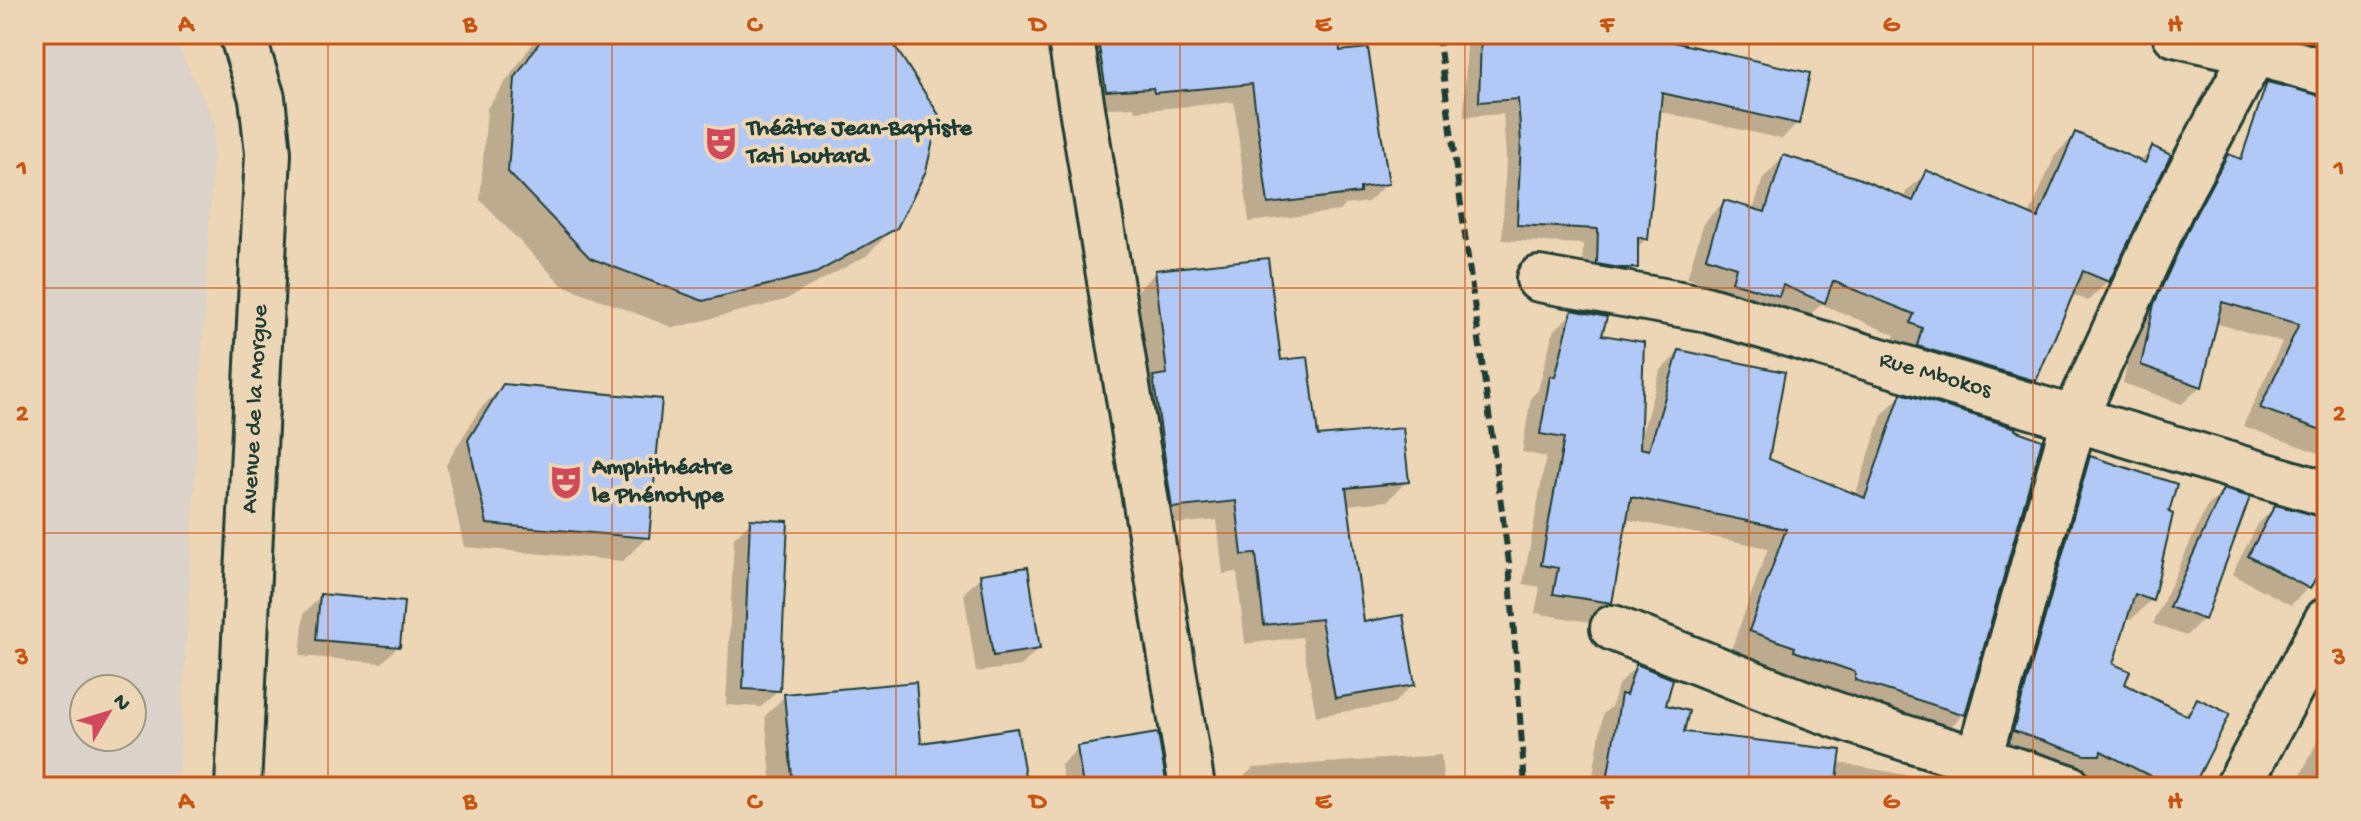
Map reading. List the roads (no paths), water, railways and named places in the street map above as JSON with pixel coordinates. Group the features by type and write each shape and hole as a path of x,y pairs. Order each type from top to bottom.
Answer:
{"street":[{"name":"Avenue de la Morgue","path":"238,787 268,153 262,98 242,34"},
{"path":"1070,34 1192,787"},
{"path":"2175,34 2259,43 2327,73"},
{"path":"1979,758 2075,417 2171,208 2259,43"},
{"name":"Rue Mbokos","path":"1539,279 1702,308 2327,494"},
{"path":"2238,787 2327,620"},
{"path":"1613,628 1775,692 1921,743 2068,787"}],"railway":[{"path":"1438,34 1509,563 1525,787"}],"place":[{"name":"Théâtre Jean-Baptiste Tati Loutard","path":"721,143"},
{"name":"Amphithéatre le Phénotype","path":"566,482"}]}
